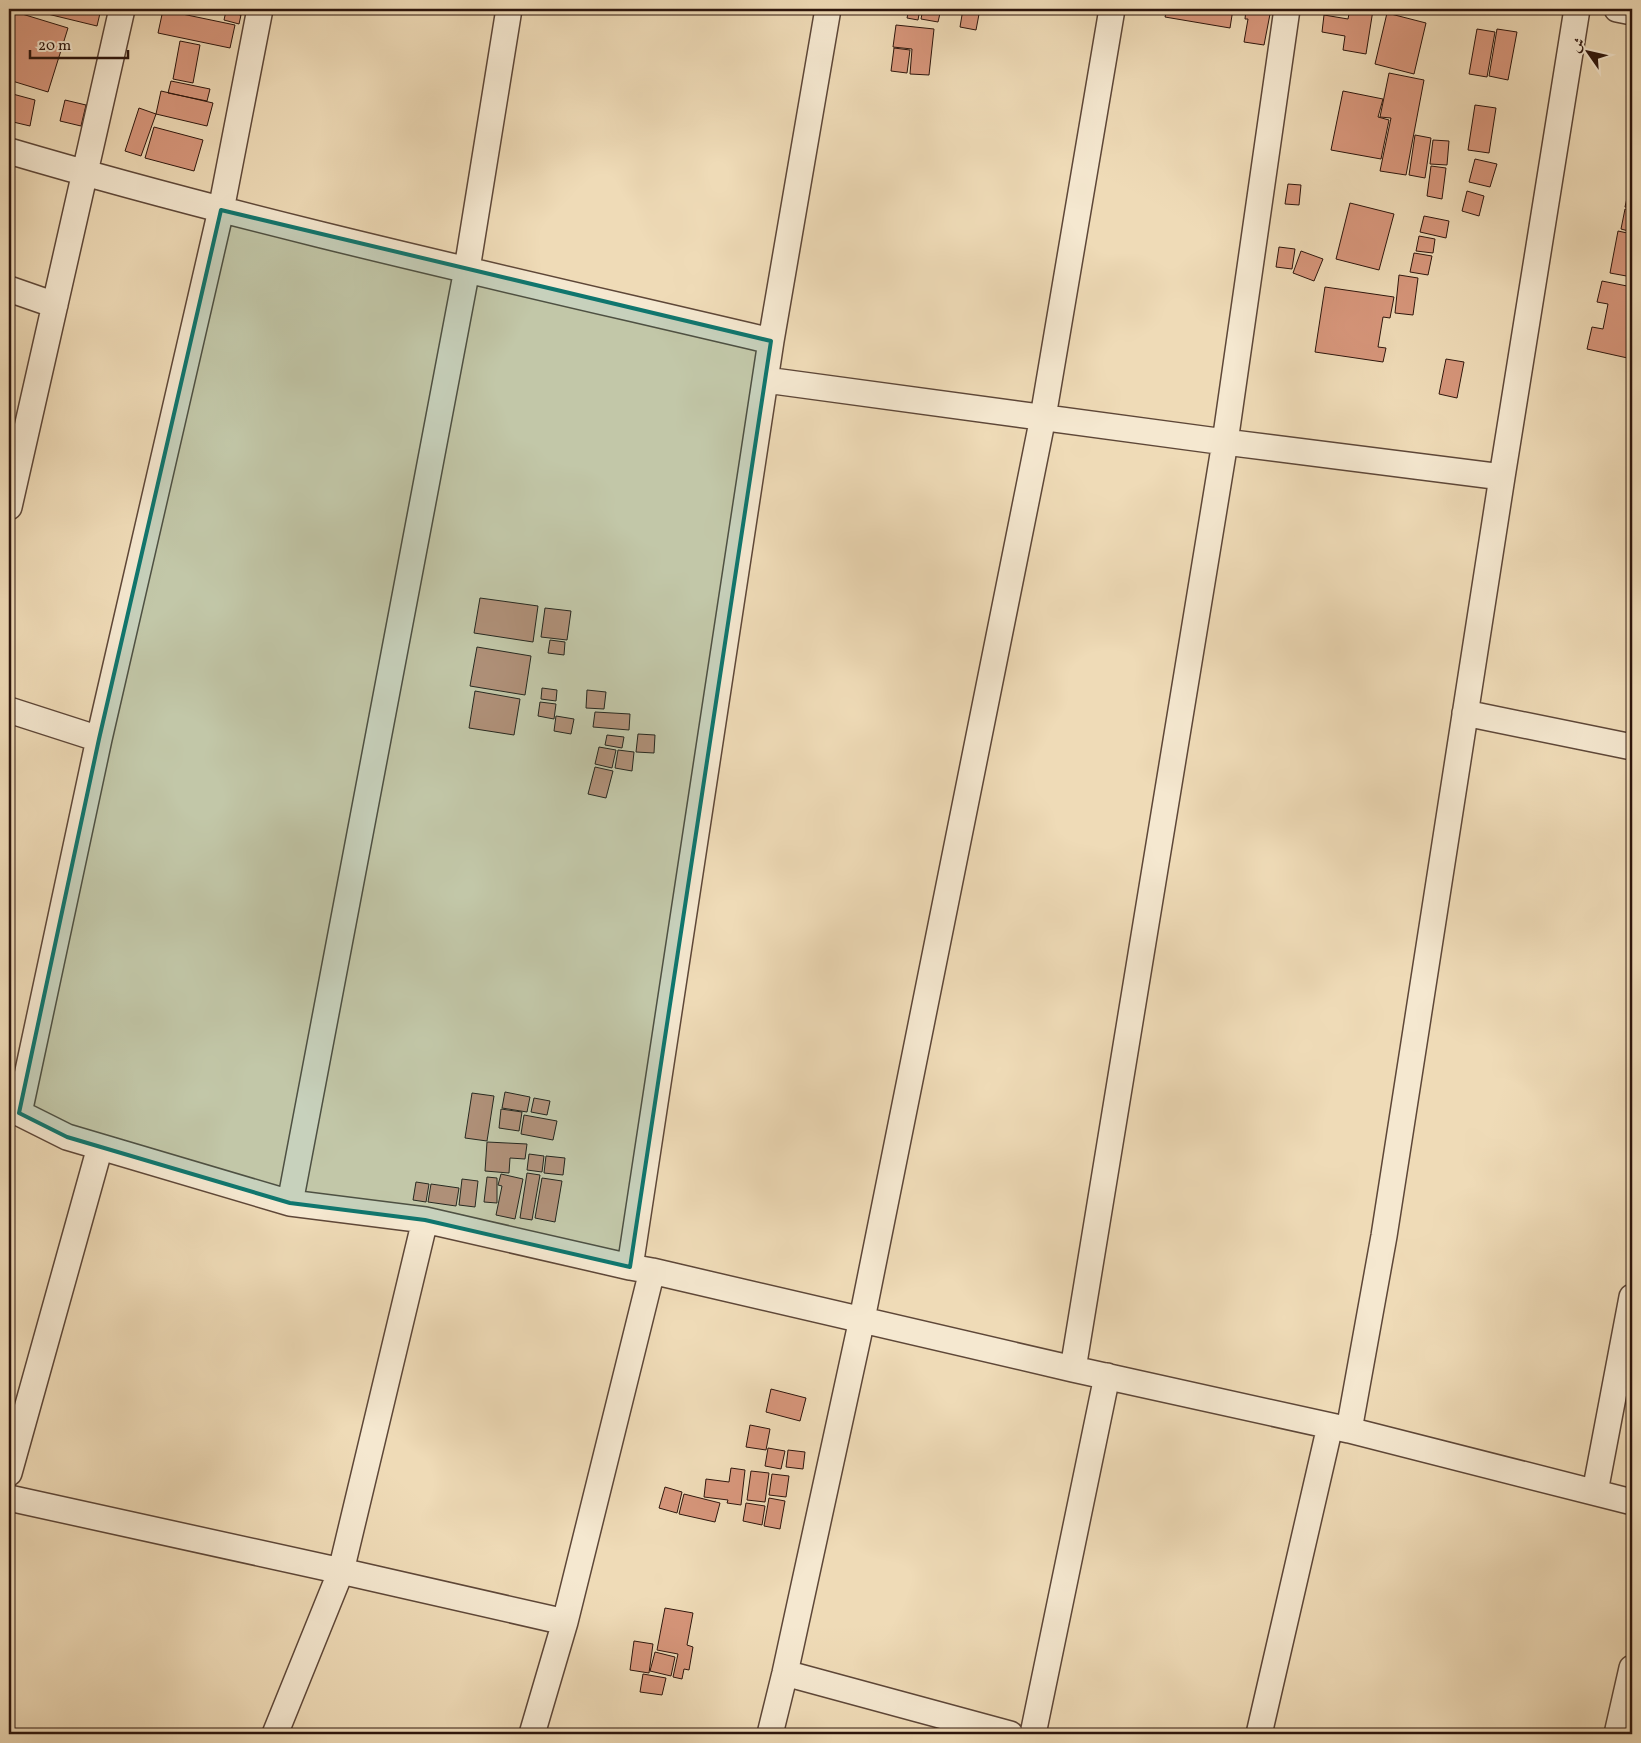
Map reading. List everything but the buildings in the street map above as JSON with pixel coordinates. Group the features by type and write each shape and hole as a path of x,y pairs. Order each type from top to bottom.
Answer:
{"street":[{"path":"9,507 122,9"},
{"path":"260,9 221,210 14,1111 67,1137 290,1203 425,1220 1073,1369 1340,1428 1632,1502"},
{"path":"290,1203 467,270 510,9"},
{"path":"532,1734 565,1622 641,1269 771,341 828,9"},
{"path":"770,1734 862,1319 1042,417 1112,9"},
{"path":"1073,1369 1225,442 1287,9"},
{"path":"1259,1734 1340,1428 1384,1236 1502,476 1577,9"},
{"path":"1618,9 1632,12"},
{"path":"9,151 221,210 771,341"},
{"path":"9,289 55,305"},
{"path":"766,380 1225,442 1502,476"},
{"path":"9,710 99,740"},
{"path":"1465,712 1632,747"},
{"path":"9,1473 100,1147"},
{"path":"275,1734 342,1571 425,1220"},
{"path":"1595,1492 1632,1297"},
{"path":"1033,1734 1107,1376"},
{"path":"9,1498 565,1622"},
{"path":"1617,1734 1632,1668"},
{"path":"785,1672 1010,1734"}],"highlighted area":[{"path":"221,210 771,341 630,1267 425,1220 290,1203 67,1137 19,1113 99,739"}]}
